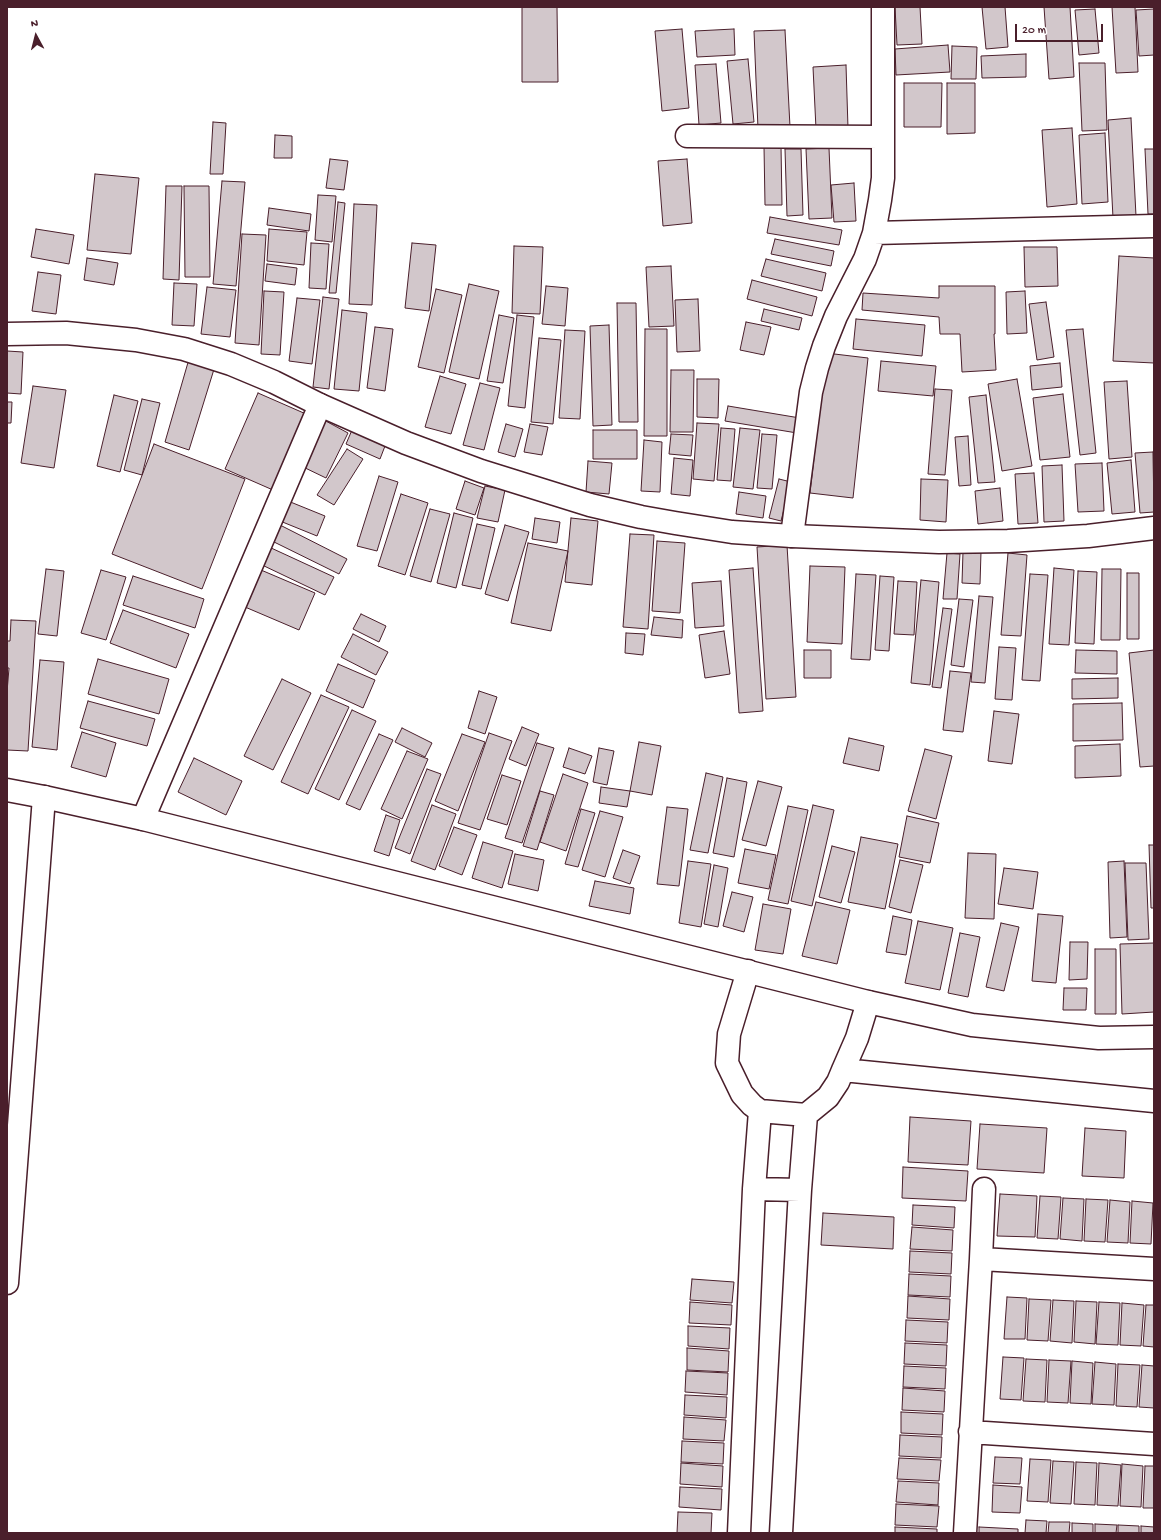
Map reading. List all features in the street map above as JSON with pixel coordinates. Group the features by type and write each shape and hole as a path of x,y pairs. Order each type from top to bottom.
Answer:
{"street":[{"path":"792,536 811,392 817,368 836,316 865,259 874,233 880,200 883,178 883,7"},
{"path":"687,136 882,137"},
{"path":"874,233 1154,226"},
{"path":"7,334 66,333 136,340 184,349 231,364 274,382 320,406 406,443 481,471 590,505 641,517 732,532 938,542 1008,541 1088,536 1154,528"},
{"path":"143,819 320,406"},
{"path":"7,790 143,819 868,1002 972,1025 1099,1038 1154,1037"},
{"path":"7,1283 44,797"},
{"path":"748,971 729,1034 727,1063 742,1094 760,1111 806,1115 828,1097 838,1082 856,1038 868,1002"},
{"path":"843,1070 1154,1101"},
{"path":"738,1533 754,1189 760,1111"},
{"path":"781,1533 800,1190 806,1115"},
{"path":"754,1189 800,1190"},
{"path":"965,1533 984,1189"},
{"path":"981,1259 1154,1269"},
{"path":"970,1432 1154,1444"}],"building":[{"path":"522,7 557,7 558,82 522,82"},
{"path":"895,7 920,7 922,44 897,45"},
{"path":"982,7 1005,7 1008,47 986,49"},
{"path":"1044,7 1070,7 1074,77 1049,79"},
{"path":"1112,7 1135,7 1138,72 1116,73"},
{"path":"1095,9 1099,53 1079,55 1075,10"},
{"path":"1154,9 1154,55 1139,56 1136,10"},
{"path":"682,29 689,108 662,111 655,31"},
{"path":"734,29 735,55 697,57 695,31"},
{"path":"785,30 790,127 758,129 754,31"},
{"path":"948,45 950,72 896,75 895,49"},
{"path":"952,46 977,47 976,79 951,79"},
{"path":"1026,54 1026,77 982,78 981,56"},
{"path":"748,59 754,122 733,124 727,61"},
{"path":"1079,63 1105,63 1107,130 1082,131"},
{"path":"716,64 721,123 699,125 695,65"},
{"path":"846,65 848,128 816,129 813,67"},
{"path":"904,83 942,83 941,127 904,127"},
{"path":"947,83 975,83 975,133 947,134"},
{"path":"1131,118 1136,216 1113,218 1108,120"},
{"path":"213,122 226,123 223,174 210,174"},
{"path":"1072,128 1077,204 1047,207 1042,130"},
{"path":"1105,133 1108,202 1082,204 1079,135"},
{"path":"275,135 292,136 292,158 274,158"},
{"path":"764,146 781,146 782,205 765,205"},
{"path":"829,148 832,218 809,219 806,149"},
{"path":"785,149 801,149 803,215 787,216"},
{"path":"1145,149 1154,149 1154,214 1148,214"},
{"path":"330,159 348,161 344,190 326,188"},
{"path":"687,159 692,223 663,226 658,161"},
{"path":"95,174 139,178 131,254 87,250"},
{"path":"222,181 245,182 236,286 213,284"},
{"path":"854,183 856,221 834,222 831,185"},
{"path":"166,186 182,186 179,280 163,279"},
{"path":"184,186 209,186 210,277 185,277"},
{"path":"318,195 336,196 332,242 315,240"},
{"path":"338,202 345,203 336,293 329,293"},
{"path":"354,204 377,205 372,305 349,304"},
{"path":"269,208 311,214 309,231 267,225"},
{"path":"770,217 842,230 839,245 767,233"},
{"path":"36,229 74,235 69,264 31,257"},
{"path":"269,229 307,232 304,265 267,261"},
{"path":"242,234 266,235 259,345 235,343"},
{"path":"775,239 834,251 831,266 771,254"},
{"path":"311,243 329,244 326,289 309,288"},
{"path":"412,243 436,245 429,311 405,308"},
{"path":"514,246 543,247 540,314 512,313"},
{"path":"1024,247 1057,247 1058,286 1025,287"},
{"path":"1119,256 1154,258 1154,363 1113,361"},
{"path":"87,258 118,263 114,285 84,280"},
{"path":"766,259 826,273 822,291 761,276"},
{"path":"267,264 297,268 295,285 265,281"},
{"path":"671,266 674,326 649,327 646,267"},
{"path":"38,272 61,275 56,314 32,311"},
{"path":"752,280 817,297 812,316 747,299"},
{"path":"174,283 197,284 194,326 172,325"},
{"path":"469,284 499,291 479,379 449,372"},
{"path":"546,286 568,288 565,326 542,324"},
{"path":"939,286 995,286 994,334 996,370 962,372 960,334 940,334 939,317 862,310 863,293 939,298"},
{"path":"207,287 236,290 230,337 201,334"},
{"path":"436,289 462,295 444,373 418,367"},
{"path":"264,291 284,292 280,355 261,354"},
{"path":"1025,291 1027,333 1007,334 1006,292"},
{"path":"323,297 339,299 329,389 313,387"},
{"path":"297,298 320,300 312,364 289,361"},
{"path":"698,299 700,351 677,352 675,300"},
{"path":"1046,302 1054,357 1037,360 1029,304"},
{"path":"617,303 636,303 638,422 619,422"},
{"path":"764,309 802,318 799,330 761,321"},
{"path":"342,310 367,313 359,391 334,389"},
{"path":"499,315 514,318 503,383 487,381"},
{"path":"517,315 534,317 525,408 508,406"},
{"path":"856,319 925,325 922,356 853,349"},
{"path":"746,322 771,327 764,355 740,350"},
{"path":"609,325 612,425 593,426 590,326"},
{"path":"375,327 393,329 385,391 367,388"},
{"path":"645,329 667,329 667,436 644,436"},
{"path":"1083,329 1096,453 1080,455 1066,330"},
{"path":"565,330 585,331 580,419 559,418"},
{"path":"539,338 561,340 553,424 531,422"},
{"path":"7,351 23,352 21,394 7,393"},
{"path":"826,353 868,358 853,498 810,493"},
{"path":"189,359 215,366 189,450 165,442"},
{"path":"881,361 936,366 933,396 878,391"},
{"path":"1060,363 1062,387 1032,390 1030,366"},
{"path":"671,370 694,370 693,432 670,432"},
{"path":"440,376 466,384 451,434 425,427"},
{"path":"697,379 719,379 718,418 697,417"},
{"path":"1017,379 1032,466 1002,471 988,384"},
{"path":"1127,381 1132,457 1109,459 1104,382"},
{"path":"480,383 500,388 484,450 463,445"},
{"path":"33,386 66,390 54,468 21,463"},
{"path":"935,389 952,390 945,475 928,474"},
{"path":"258,393 306,414 273,490 225,469"},
{"path":"1063,394 1070,457 1040,460 1033,398"},
{"path":"114,395 138,401 120,472 97,466"},
{"path":"986,395 995,482 978,483 969,397"},
{"path":"142,399 160,403 142,475 124,470"},
{"path":"7,402 12,402 11,423 7,423"},
{"path":"728,406 800,418 797,433 725,421"},
{"path":"322,419 348,433 326,478 299,465"},
{"path":"697,423 719,424 714,481 693,479"},
{"path":"506,424 523,429 515,457 498,452"},
{"path":"530,424 548,427 542,455 524,452"},
{"path":"721,428 735,429 731,481 717,480"},
{"path":"740,428 760,430 753,489 733,487"},
{"path":"352,430 385,446 380,459 346,444"},
{"path":"593,430 637,430 637,459 593,459"},
{"path":"671,434 693,435 691,456 669,454"},
{"path":"762,434 777,435 772,489 757,488"},
{"path":"968,436 971,485 959,486 955,437"},
{"path":"644,440 662,442 660,492 641,491"},
{"path":"154,444 245,479 202,589 112,554"},
{"path":"347,449 363,459 334,505 317,495"},
{"path":"1153,452 1154,512 1140,513 1135,453"},
{"path":"674,458 693,460 690,496 671,494"},
{"path":"1131,460 1135,512 1112,514 1107,463"},
{"path":"588,461 612,463 609,494 586,492"},
{"path":"1102,463 1104,511 1078,512 1075,464"},
{"path":"1062,465 1064,521 1044,522 1042,466"},
{"path":"1034,473 1038,523 1018,524 1015,474"},
{"path":"379,476 398,482 377,551 357,546"},
{"path":"779,479 791,482 781,521 769,518"},
{"path":"921,479 948,480 946,522 920,520"},
{"path":"465,481 484,488 475,515 456,509"},
{"path":"485,486 505,490 498,522 477,518"},
{"path":"1000,488 1003,521 978,524 975,491"},
{"path":"739,492 766,496 763,518 736,514"},
{"path":"401,494 428,503 405,575 378,566"},
{"path":"288,501 325,516 317,536 280,521"},
{"path":"430,509 450,514 431,582 410,576"},
{"path":"454,513 473,518 456,588 437,583"},
{"path":"535,518 560,522 557,543 532,539"},
{"path":"571,518 598,521 592,585 565,582"},
{"path":"278,524 347,559 339,574 270,540"},
{"path":"477,524 495,528 481,589 462,585"},
{"path":"505,525 529,532 508,601 485,594"},
{"path":"630,534 654,535 648,629 623,627"},
{"path":"657,541 685,543 680,613 652,611"},
{"path":"528,543 568,551 551,631 511,623"},
{"path":"787,545 796,697 766,699 757,547"},
{"path":"269,547 334,577 325,595 260,564"},
{"path":"963,552 981,552 980,584 962,583"},
{"path":"947,553 960,554 957,599 943,599"},
{"path":"1008,553 1027,555 1021,636 1001,635"},
{"path":"810,566 845,567 842,644 807,642"},
{"path":"753,568 763,711 739,713 729,570"},
{"path":"1054,568 1074,570 1069,645 1049,644"},
{"path":"46,569 64,571 57,636 38,634"},
{"path":"1102,569 1121,569 1120,640 1101,640"},
{"path":"101,570 126,577 106,640 81,633"},
{"path":"261,570 315,593 299,630 245,607"},
{"path":"1078,571 1097,572 1094,644 1075,643"},
{"path":"1127,573 1139,573 1139,639 1127,639"},
{"path":"856,574 876,575 870,660 851,659"},
{"path":"1030,574 1048,575 1040,681 1022,680"},
{"path":"133,576 204,599 195,628 123,605"},
{"path":"880,576 894,577 889,651 875,650"},
{"path":"921,580 939,582 930,685 911,683"},
{"path":"721,581 724,626 695,628 692,583"},
{"path":"898,581 917,582 914,635 894,634"},
{"path":"979,596 993,597 985,683 971,682"},
{"path":"959,599 973,600 964,667 951,665"},
{"path":"943,608 952,609 941,688 932,687"},
{"path":"123,610 189,634 176,668 110,643"},
{"path":"361,614 386,626 379,642 353,629"},
{"path":"654,617 683,620 682,638 651,635"},
{"path":"11,620 36,621 28,751 7,750 7,692 9,668 7,668 7,641 10,641"},
{"path":"724,631 730,674 705,678 699,635"},
{"path":"626,633 645,634 643,655 625,653"},
{"path":"353,634 388,652 376,675 341,657"},
{"path":"999,647 1016,648 1012,700 995,699"},
{"path":"804,650 831,650 831,678 804,678"},
{"path":"1076,650 1117,651 1117,674 1075,673"},
{"path":"1154,650 1154,766 1140,767 1129,653"},
{"path":"98,659 169,679 159,714 88,694"},
{"path":"40,660 64,662 57,750 32,747"},
{"path":"338,664 375,680 363,708 326,691"},
{"path":"950,671 971,673 963,732 943,730"},
{"path":"1118,678 1118,698 1072,699 1072,679"},
{"path":"282,679 311,693 273,770 244,756"},
{"path":"479,691 497,697 485,734 468,728"},
{"path":"321,695 349,707 308,794 281,782"},
{"path":"88,701 155,719 147,746 80,728"},
{"path":"1122,703 1123,740 1073,741 1073,704"},
{"path":"352,710 376,721 339,800 315,789"},
{"path":"994,711 1019,714 1012,764 988,761"},
{"path":"522,727 539,734 526,766 509,759"},
{"path":"402,728 432,743 425,757 395,742"},
{"path":"82,732 116,743 106,777 71,767"},
{"path":"489,733 512,741 480,830 458,823"},
{"path":"379,734 393,740 360,810 346,804"},
{"path":"462,734 485,742 458,811 435,801"},
{"path":"849,738 884,746 879,771 843,763"},
{"path":"639,742 661,746 652,795 630,791"},
{"path":"537,743 554,748 522,843 505,838"},
{"path":"1120,744 1121,776 1075,778 1075,746"},
{"path":"569,748 592,756 585,774 563,767"},
{"path":"599,748 614,751 607,785 593,782"},
{"path":"925,749 952,756 936,819 908,811"},
{"path":"407,751 428,759 402,819 381,809"},
{"path":"194,758 242,781 226,815 178,792"},
{"path":"427,769 441,774 410,854 395,848"},
{"path":"706,773 723,777 708,853 690,850"},
{"path":"563,774 588,783 566,851 540,842"},
{"path":"502,775 521,781 507,825 487,819"},
{"path":"727,778 747,782 734,857 713,853"},
{"path":"758,781 782,787 766,846 742,840"},
{"path":"601,787 630,791 627,807 599,803"},
{"path":"540,791 554,795 537,850 523,846"},
{"path":"432,805 456,814 435,870 411,861"},
{"path":"813,805 834,810 812,906 791,901"},
{"path":"788,806 808,810 788,904 768,900"},
{"path":"667,807 688,809 679,886 657,884"},
{"path":"581,809 595,813 578,867 565,864"},
{"path":"600,811 623,817 605,877 582,870"},
{"path":"386,815 400,820 389,856 374,851"},
{"path":"907,816 939,823 930,863 899,857"},
{"path":"454,827 477,835 462,875 439,866"},
{"path":"861,837 898,844 885,909 848,902"},
{"path":"483,842 513,851 502,888 472,878"},
{"path":"1149,845 1154,845 1154,908 1151,908"},
{"path":"832,846 855,852 841,903 819,897"},
{"path":"745,849 776,855 769,889 738,883"},
{"path":"623,850 640,856 630,884 613,878"},
{"path":"968,853 996,854 994,919 965,918"},
{"path":"515,854 544,860 538,891 508,884"},
{"path":"900,860 923,865 911,913 889,907"},
{"path":"688,861 711,864 701,927 679,923"},
{"path":"1124,861 1127,937 1110,938 1108,862"},
{"path":"1125,863 1146,863 1149,939 1128,940"},
{"path":"714,865 728,868 718,927 704,924"},
{"path":"1004,868 1038,872 1033,909 998,904"},
{"path":"595,881 634,888 630,914 589,906"},
{"path":"732,892 753,897 744,932 723,926"},
{"path":"816,902 850,910 837,964 802,956"},
{"path":"763,904 791,909 783,954 755,950"},
{"path":"1038,914 1063,916 1056,983 1032,981"},
{"path":"893,916 912,920 906,955 886,952"},
{"path":"918,921 953,928 940,990 905,983"},
{"path":"1001,923 1019,927 1004,991 986,987"},
{"path":"960,933 980,937 968,997 948,993"},
{"path":"1070,942 1088,942 1087,979 1069,980"},
{"path":"1154,943 1154,1012 1122,1014 1120,944"},
{"path":"1095,949 1116,949 1116,1014 1095,1014"},
{"path":"1064,988 1087,988 1086,1010 1063,1010"},
{"path":"910,1117 971,1121 968,1165 908,1162"},
{"path":"980,1124 1047,1128 1044,1173 977,1169"},
{"path":"1085,1128 1126,1131 1124,1178 1082,1176"},
{"path":"903,1167 968,1171 966,1201 902,1198"},
{"path":"1000,1194 1037,1196 1035,1237 997,1236"},
{"path":"1040,1196 1061,1197 1058,1239 1037,1238"},
{"path":"1063,1198 1084,1199 1082,1241 1060,1239"},
{"path":"1086,1199 1108,1200 1105,1242 1084,1241"},
{"path":"1110,1200 1130,1202 1128,1243 1107,1242"},
{"path":"1132,1201 1153,1203 1151,1244 1130,1243"},
{"path":"913,1205 955,1207 954,1228 912,1225"},
{"path":"823,1213 894,1217 893,1249 821,1245"},
{"path":"912,1227 953,1230 952,1251 910,1249"},
{"path":"910,1251 952,1253 951,1274 909,1272"},
{"path":"909,1274 951,1276 950,1297 908,1295"},
{"path":"692,1279 734,1282 732,1303 690,1300"},
{"path":"908,1296 950,1299 949,1320 907,1318"},
{"path":"1007,1297 1027,1298 1025,1339 1004,1339"},
{"path":"1029,1299 1051,1300 1048,1341 1027,1340"},
{"path":"1053,1300 1074,1301 1072,1343 1050,1341"},
{"path":"1076,1301 1097,1302 1095,1344 1074,1342"},
{"path":"690,1302 732,1305 731,1325 689,1323"},
{"path":"1099,1302 1120,1303 1118,1345 1096,1344"},
{"path":"1122,1303 1144,1305 1141,1346 1120,1345"},
{"path":"1146,1305 1154,1305 1154,1347 1143,1346"},
{"path":"906,1320 948,1322 947,1343 905,1341"},
{"path":"688,1326 730,1328 729,1349 688,1346"},
{"path":"905,1343 947,1345 946,1366 904,1364"},
{"path":"687,1348 729,1351 728,1372 687,1370"},
{"path":"1003,1357 1024,1358 1021,1400 1000,1399"},
{"path":"1026,1359 1047,1360 1045,1402 1023,1401"},
{"path":"1049,1360 1071,1361 1068,1403 1047,1402"},
{"path":"1072,1361 1093,1363 1091,1404 1070,1403"},
{"path":"1095,1362 1116,1364 1114,1405 1092,1404"},
{"path":"1118,1364 1140,1365 1137,1407 1116,1406"},
{"path":"1142,1365 1154,1366 1154,1408 1139,1407"},
{"path":"904,1366 946,1368 945,1389 903,1387"},
{"path":"686,1371 728,1373 727,1395 685,1392"},
{"path":"903,1388 945,1391 944,1412 902,1410"},
{"path":"685,1395 727,1397 726,1418 684,1415"},
{"path":"901,1412 943,1414 942,1435 901,1433"},
{"path":"684,1417 726,1420 724,1441 683,1439"},
{"path":"900,1435 942,1437 941,1458 899,1456"},
{"path":"682,1441 724,1443 723,1464 681,1462"},
{"path":"995,1457 1022,1458 1020,1484 993,1483"},
{"path":"899,1458 941,1460 939,1481 897,1479"},
{"path":"1030,1459 1051,1460 1048,1502 1027,1501"},
{"path":"1053,1461 1074,1462 1071,1504 1050,1503"},
{"path":"1076,1462 1097,1463 1095,1505 1074,1504"},
{"path":"681,1463 723,1466 722,1487 680,1484"},
{"path":"1099,1463 1121,1465 1118,1506 1097,1505"},
{"path":"1122,1464 1143,1466 1141,1507 1120,1506"},
{"path":"1145,1466 1154,1466 1154,1508 1143,1508"},
{"path":"898,1481 939,1483 938,1505 896,1502"},
{"path":"993,1485 1022,1487 1020,1513 992,1512"},
{"path":"680,1487 722,1489 721,1510 679,1507"},
{"path":"896,1504 939,1506 937,1527 895,1525"},
{"path":"678,1512 712,1513 711,1533 677,1533"},
{"path":"1026,1520 1047,1521 1046,1533 1025,1533"},
{"path":"1049,1522 1070,1522 1069,1533 1048,1533"},
{"path":"1072,1523 1093,1524 1093,1533 1072,1533"},
{"path":"1095,1524 1117,1525 1116,1533 1095,1533"},
{"path":"1118,1525 1139,1526 1139,1533 1118,1533"},
{"path":"1141,1526 1154,1527 1154,1533 1141,1533"},
{"path":"895,1527 937,1529 937,1533 895,1533"},
{"path":"979,1527 1018,1529 1018,1533 979,1533"}]}
